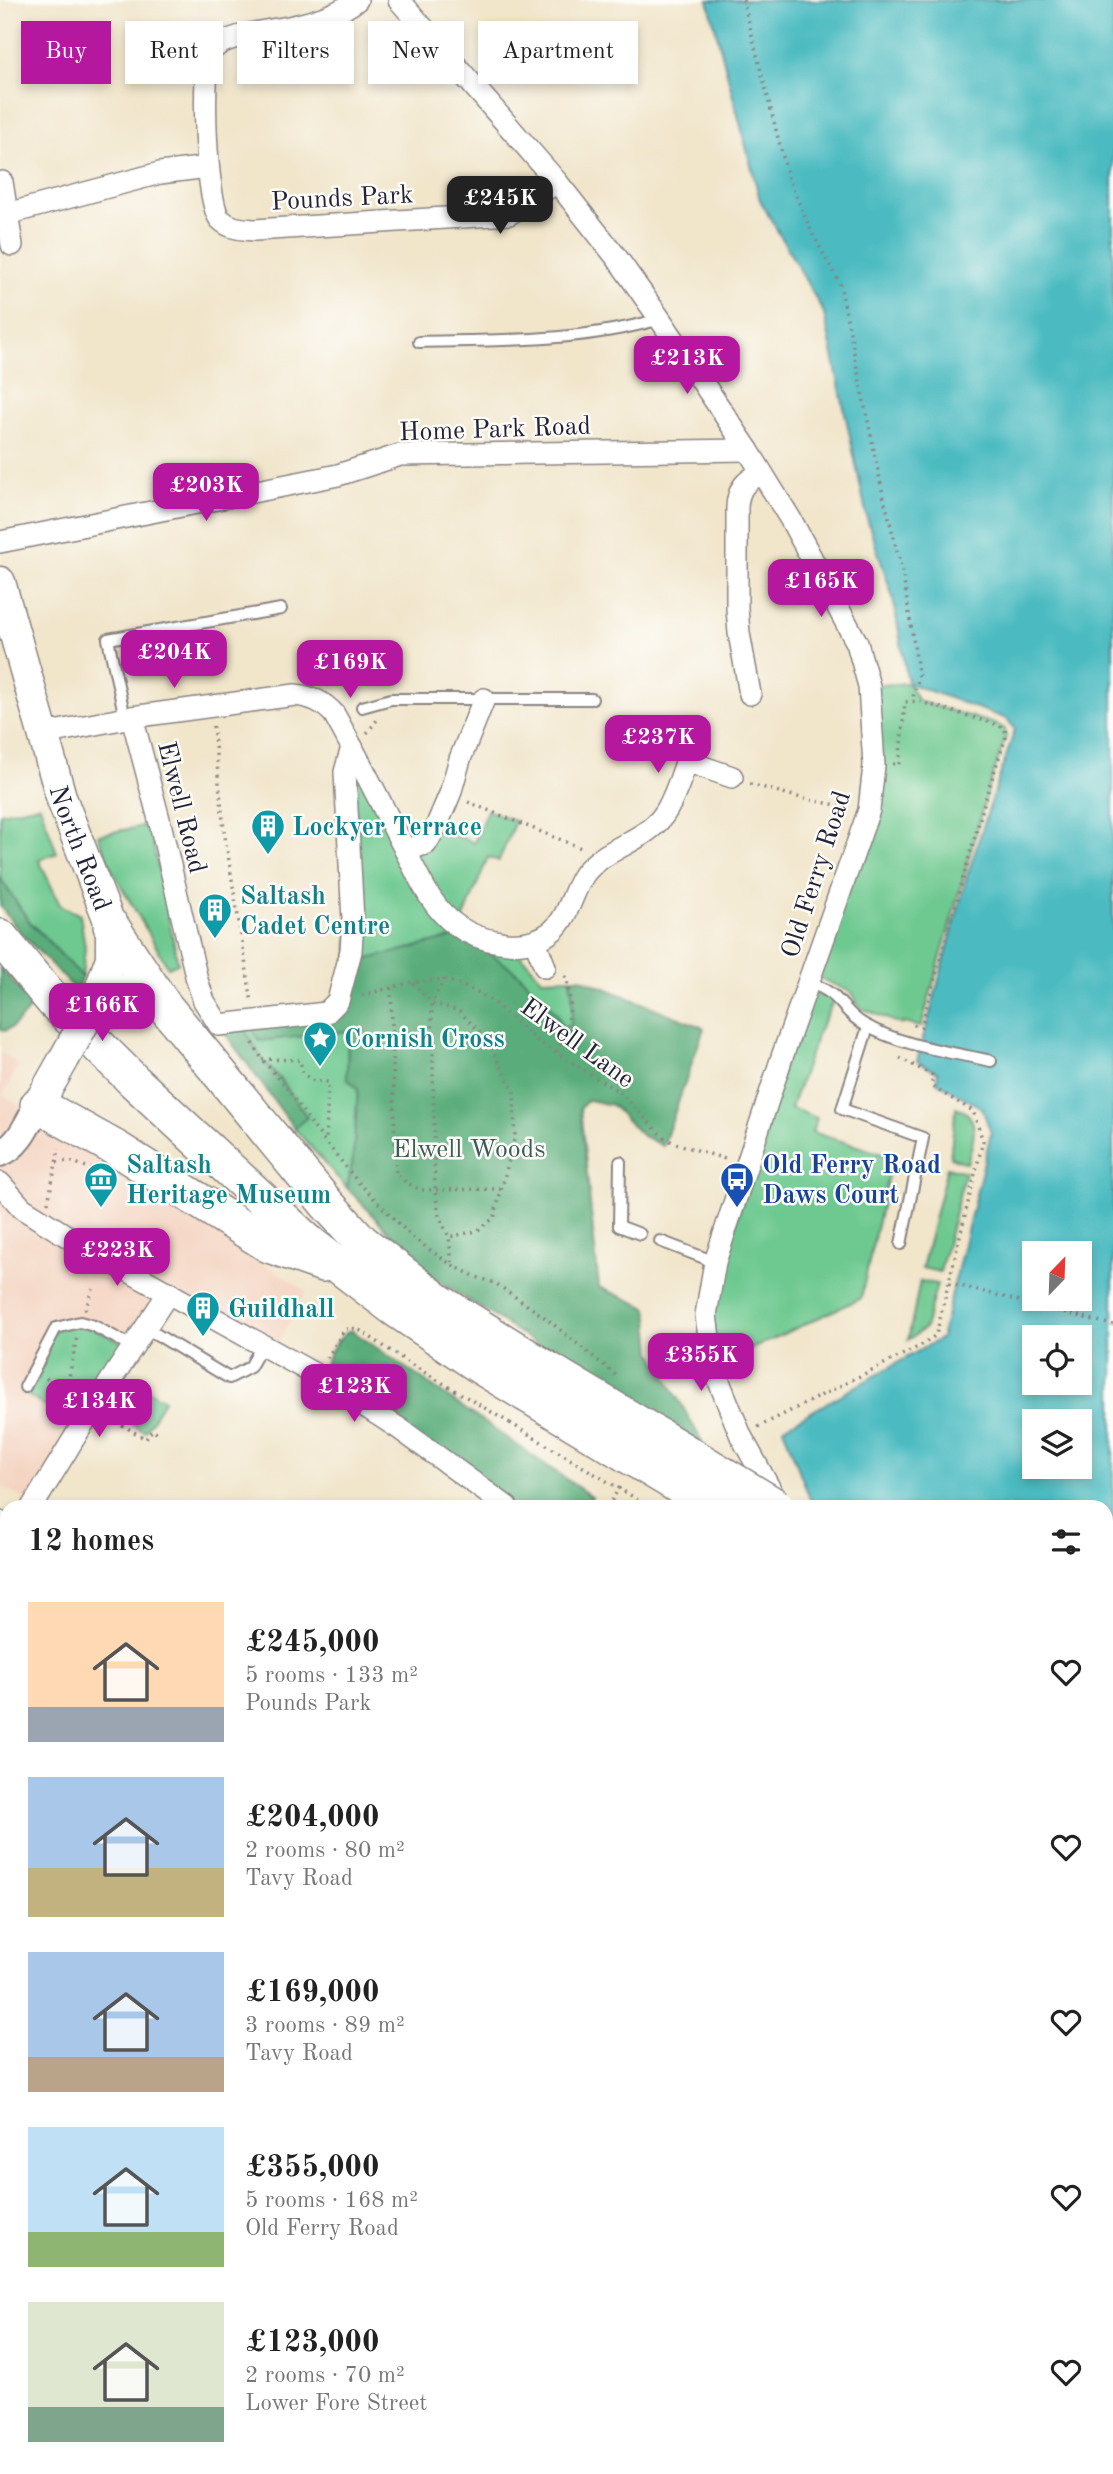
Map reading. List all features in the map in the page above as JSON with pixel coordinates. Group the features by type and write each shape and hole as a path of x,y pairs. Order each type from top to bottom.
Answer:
{"highway":[{"path":"111,926 162,1003 327,1204 362,1242 438,1301 527,1395 762,1500"},
{"path":"0,937 54,1002 135,1082 309,1243 469,1359 702,1500"},
{"path":"95,1003 110,993 129,990 143,991 162,1003"},
{"path":"48,1110 117,1149 269,1245 343,1270"}],"main road":[{"name":"North Road","path":"0,582 62,800 111,926 111,958 95,1003 64,1059 48,1110"}],"street":[{"name":"Pounds Park","path":"357,0 331,16 296,26 228,39 211,51 205,68 208,167 211,201 219,218 236,229 255,230 509,214 557,182"},
{"name":"Old Ferry Road","path":"399,0 557,182 617,257 660,319 748,450 791,520 857,643 870,686 874,766 869,810 782,1057 715,1262 706,1315 713,1367 741,1436 774,1500"},
{"path":"7,214 160,173 208,167"},
{"path":"2,182 12,245"},
{"name":"Home Park Road","path":"0,542 338,475 400,455 748,450"},
{"path":"747,694 737,608 737,507 738,492 747,480 761,473"},
{"path":"43,734 128,718 295,695 323,702 334,714 416,874 437,906 454,925 471,934 511,944 543,936 572,902 583,875 595,862 648,829 662,817 697,728"},
{"path":"405,850 425,844 436,827 484,699"},
{"name":"Elwell Road","path":"128,718 165,843 191,960 204,1000 219,1025 326,1013 338,1002"},
{"path":"338,1002 351,951 353,920 345,772 351,745"},
{"path":"686,761 732,777"},
{"path":"543,936 545,967"},
{"path":"0,1153 7,1151 48,1110"},
{"path":"0,1183 22,1208 318,1376 400,1429 497,1500"},
{"path":"36,1500 169,1292"}],"lane":[{"path":"419,342 547,340 634,327 660,319"},
{"path":"128,718 108,639 282,609"},
{"path":"362,707 391,699 592,699"},
{"path":"809,983 836,996 856,1020 868,1027 898,1039 991,1061"},
{"path":"868,1027 842,1109 923,1138 901,1244"},
{"path":"620,1162 619,1226 640,1234"},
{"path":"660,1241 715,1262"},
{"path":"24,1387 56,1328 80,1322 94,1326 133,1347"},
{"path":"146,1328 229,1378 250,1367 263,1344"}],"path":[{"path":"743,0 788,177 811,233 840,284 882,490 903,575 919,677 912,700"},
{"path":"351,745 367,733 391,699"},
{"path":"212,707 248,1021 262,1059 359,1183 414,1239 452,1265 495,1283 543,1316 616,1375"},
{"path":"761,787 828,803"},
{"path":"488,810 556,838"},
{"path":"543,936 572,1006 557,1052"},
{"path":"444,979 432,1003 435,1191 439,1216 449,1237 452,1265"},
{"name":"Elwell Lane","path":"338,1002 412,982 444,979 475,991 494,1003 539,1042 621,1093 662,1136 672,1142 747,1166"},
{"path":"412,982 432,1003 459,1011 485,1037 514,1091 514,1136 494,1218 477,1231 449,1237"},
{"path":"391,987 396,1174 407,1183 435,1191 501,1189"},
{"path":"262,1059 300,1060 303,1074 314,1081 328,1082 326,1142"},
{"path":"44,1222 60,1144 48,1110"},
{"path":"949,1283 1113,1325"},
{"path":"67,1403 67,1387 80,1322"},
{"path":"318,1376 345,1329 361,1331 412,1365 527,1395 642,1500"},
{"path":"34,1368 60,1390 67,1403 87,1418 146,1439 152,1430 158,1434"},
{"path":"612,1500 622,1483"}],"shaded area":[{"path":"0,1052 19,1065 3,1095 82,1143 306,1291 281,1338 272,1349 169,1292 37,1500 26,1500 0,1486"}],"green space":[{"path":"908,683 918,701 998,725 1005,729 1006,737 988,790 921,1027 902,1025 859,1007 849,991 812,975 862,832 869,686"},
{"path":"352,747 405,850 436,827 474,843 487,810 515,821 499,861 488,857 460,928 511,944 542,979 570,978 572,1014 562,1048 556,1045 488,952 455,938 348,964"},
{"path":"40,805 57,853 39,860 60,905 80,915 85,947 82,977 29,921 0,878 0,813"},
{"path":"149,825 178,963 168,967 112,870 98,835"},
{"path":"0,878 29,921 82,977 76,990 20,932 0,906"},
{"name":"Elwell Woods","path":"455,937 488,952 519,974 558,1015 562,1029 556,1044 562,1048 572,1014 570,978 580,978 704,1028 663,1146 641,1135 612,1105 588,1100 580,1108 599,1287 648,1308 652,1352 704,1445 626,1396 567,1364 430,1275 347,1188 353,1159 358,1089 347,1078 348,1031 259,1041 248,1022 326,1013 348,964"},
{"path":"0,967 33,1005 14,1026 5,1031 0,1029"},
{"path":"809,983 836,996 818,1032 791,1108 817,1118 812,1132 892,1157 861,1298 713,1367 707,1318"},
{"path":"248,1022 259,1041 348,1031 347,1078 358,1089 353,1159 347,1188 294,1128 307,1117 262,1059 241,1023"},
{"path":"241,1023 262,1059 307,1117 294,1128 219,1025"},
{"path":"956,1107 970,1117 973,1124 973,1139 967,1163 950,1157"},
{"path":"947,1167 965,1172 940,1272 922,1268"},
{"path":"920,1281 937,1284 925,1328 908,1340"},
{"path":"80,1322 133,1347 81,1427 22,1392 56,1328"},
{"path":"351,1330 592,1497 590,1500 497,1500 320,1374 329,1355"},
{"path":"139,1384 164,1400 145,1432 120,1417"}],"water":[{"path":"708,0 1113,0 1113,1500 810,1500 783,1428 941,1338 991,1133 982,1108 937,1082 938,1072 917,1061 967,876 1015,729 1007,719 908,683 893,598 868,522 824,313 760,200"}],"place":[{"name":"Lockyer Terrace","path":"268,856"},
{"name":"Saltash Cadet Centre","path":"215,940"},
{"name":"Cornish Cross","path":"320,1068"},
{"name":"Saltash Heritage Museum","path":"101,1209"},
{"name":"Old Ferry Road Daws Court","path":"737,1209"},
{"name":"Guildhall","path":"203,1338"}]}
